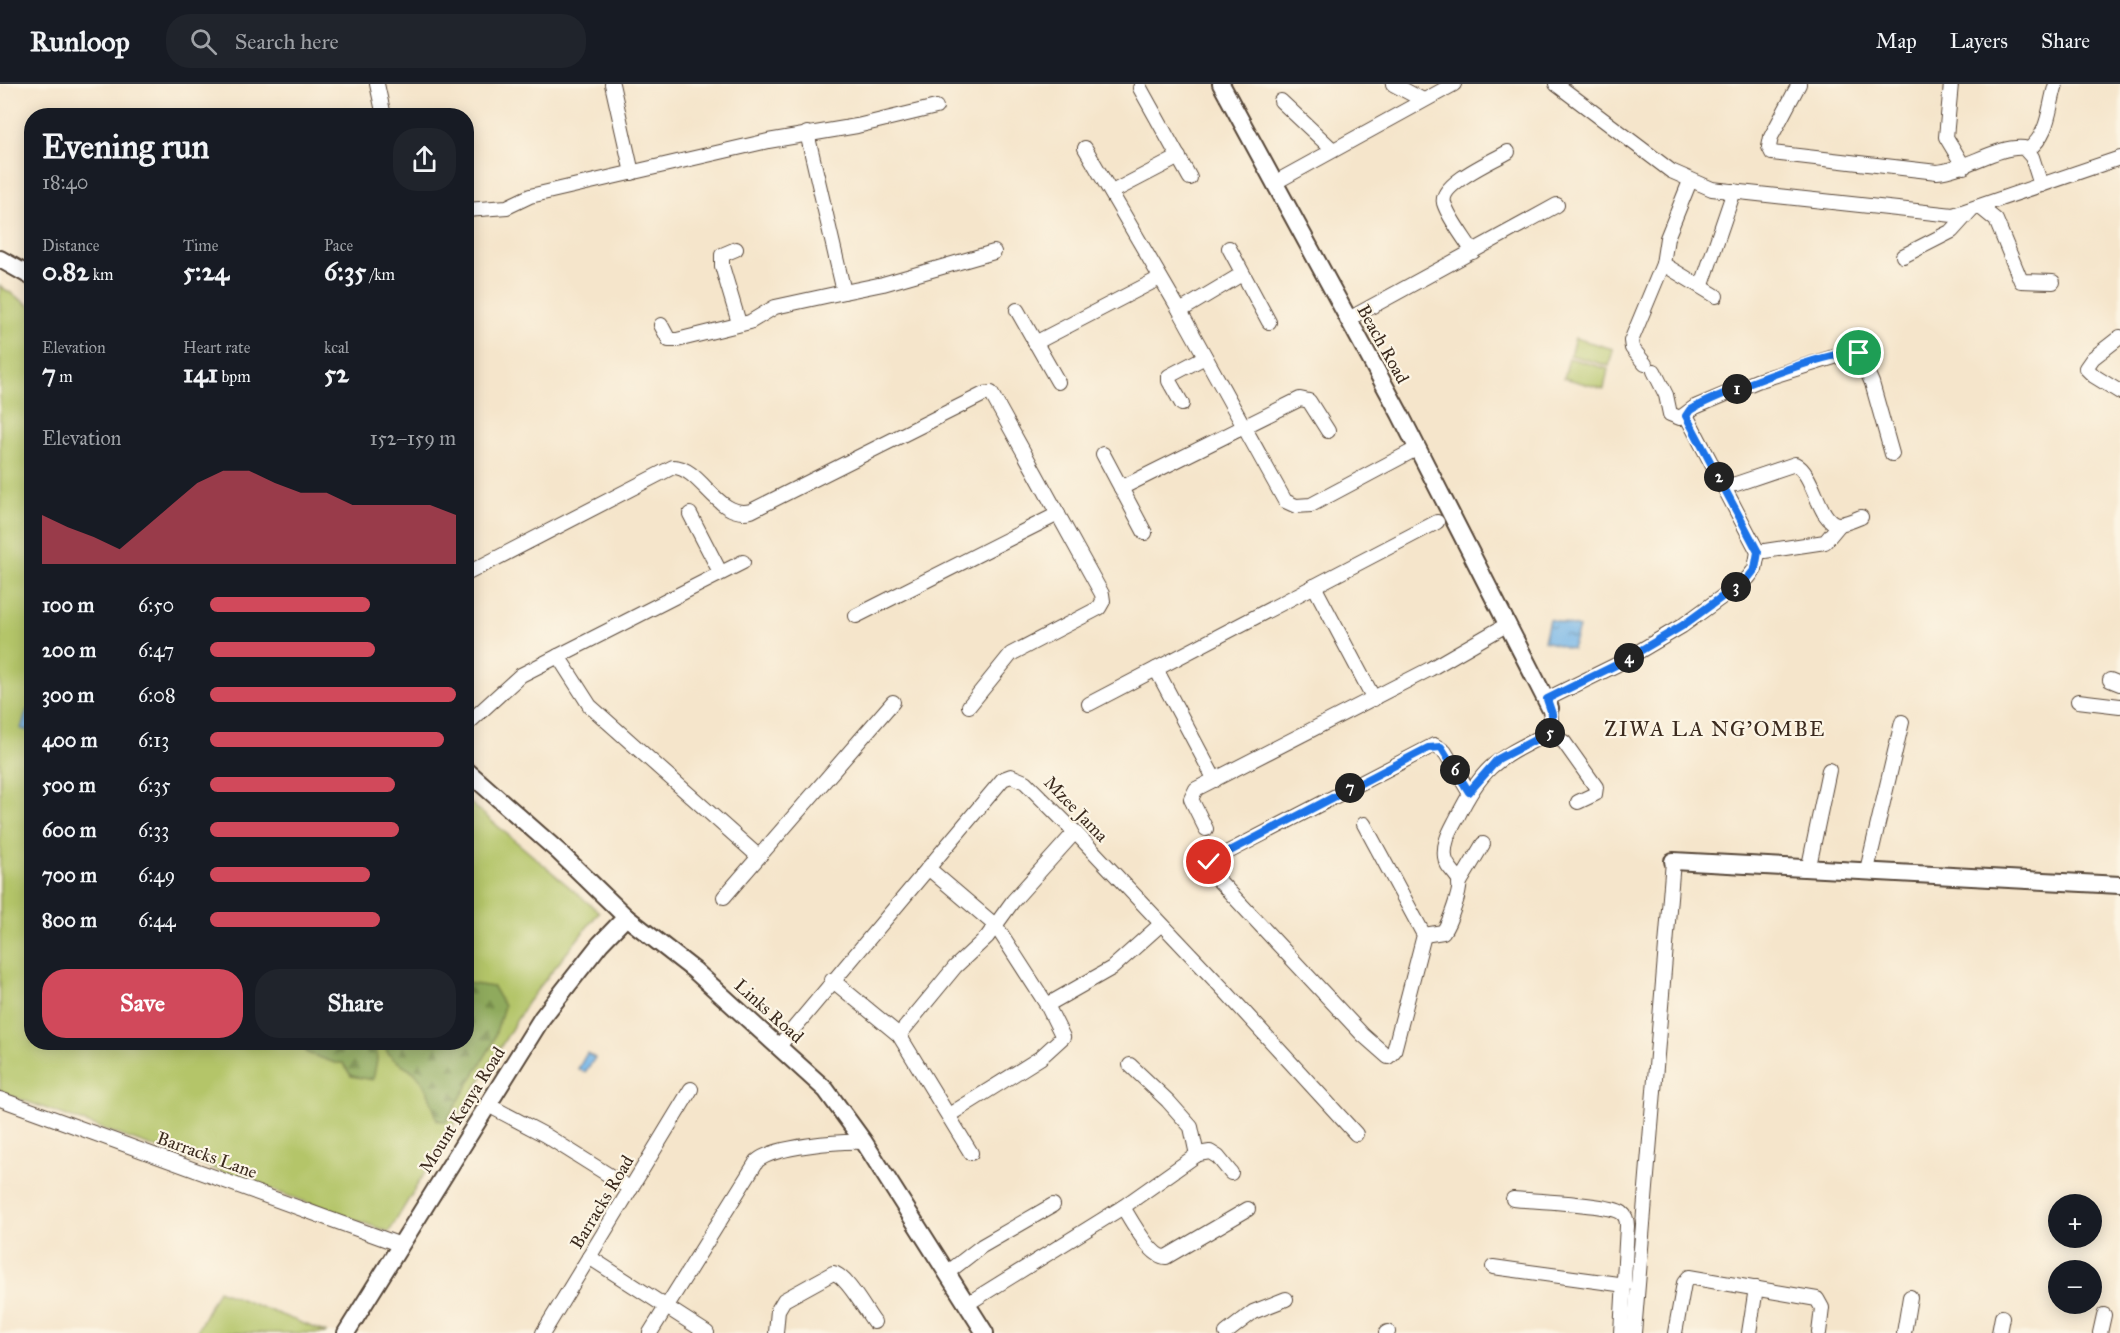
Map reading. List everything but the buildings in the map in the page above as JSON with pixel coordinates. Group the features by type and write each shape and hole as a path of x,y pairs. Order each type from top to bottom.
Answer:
{"main road":[{"name":"Beach Road","path":"1221,84 1418,448 1549,703"},
{"path":"0,250 24,263"},
{"path":"0,259 24,272"},
{"name":"Links Road","path":"474,777 559,852 626,917 694,970 826,1090 864,1142 985,1333"},
{"path":"1673,861 1809,866 2120,885"},
{"name":"Mount Kenya Road","path":"346,1333 542,1018 600,944 626,917"}],"street":[{"path":"377,84 382,108"},
{"path":"612,84 632,173"},
{"path":"1393,84 1423,100"},
{"path":"1274,183 1455,84"},
{"path":"1556,84 1635,146 1690,181 1712,189 1953,215 2120,158"},
{"path":"1799,84 1771,137 1769,147 1772,153 1937,172 1964,167 2018,147 2028,150"},
{"path":"1951,84 1946,138 1964,167"},
{"path":"2028,150 2038,142 2046,128 2056,84"},
{"path":"1140,88 1190,178"},
{"path":"1281,101 1333,150"},
{"path":"474,209 507,207 530,196 807,133 857,126 936,107"},
{"path":"807,133 844,292"},
{"path":"1085,148 1180,311 1282,498 1296,506 1311,505 1418,448"},
{"path":"2028,150 2041,185"},
{"path":"1473,252 1444,203 1445,194 1454,183 1508,152"},
{"path":"1112,192 1179,157"},
{"path":"1690,181 1667,238 1663,264 1631,341 1632,348 1650,367 1666,395 1670,414 1676,418 1686,416 1690,410 1703,403 1757,381 1830,357 1857,352 1863,357 1872,383 1892,454"},
{"path":"1702,285 1734,191"},
{"path":"1347,320 1557,205"},
{"path":"1903,256 1952,231 1976,208"},
{"path":"1976,208 1996,220 2021,281 2053,282"},
{"path":"736,249 728,250 722,255 722,266 739,323"},
{"path":"1229,249 1269,322"},
{"path":"661,325 669,340 693,337 739,323 750,322 775,307 883,285 994,252"},
{"path":"1663,264 1680,276 1702,285 1716,296"},
{"path":"1180,311 1242,274"},
{"path":"1035,343 1160,278"},
{"path":"1017,310 1058,382"},
{"path":"2120,337 2093,358 2086,368 2094,376 2120,392"},
{"path":"1182,404 1169,381 1169,376 1205,357"},
{"path":"474,570 673,467 686,472 732,509 744,513 751,511 987,393 993,396 1102,594 1102,605 1017,649 969,706"},
{"path":"1121,488 1304,399 1312,405 1328,431"},
{"path":"1578,802 1595,794 1596,787 1564,742 1555,737 1552,731 1549,703 1682,626 1748,578 1755,569 1758,552 1686,416"},
{"path":"1103,454 1145,533"},
{"path":"1723,484 1736,484 1795,464 1805,473 1826,515 1833,522 1840,524"},
{"path":"690,514 720,572"},
{"path":"856,616 1058,514"},
{"path":"1758,552 1825,542 1840,524 1861,517"},
{"path":"1089,704 1437,522"},
{"path":"474,718 512,682 742,562"},
{"path":"1314,586 1374,699"},
{"path":"1206,829 1191,797 1196,789 1374,699 1508,624"},
{"path":"558,656 590,706 758,856"},
{"path":"1156,669 1215,780"},
{"path":"2078,700 2120,706"},
{"path":"724,897 893,702"},
{"path":"1867,870 1902,722"},
{"path":"1460,884 1447,864 1445,850 1448,834 1469,792 1498,759 1552,731"},
{"path":"1364,824 1424,935 1394,1051 1386,1056 1232,896 1208,869 1207,863 1434,745 1441,747 1469,792"},
{"path":"1809,866 1829,770"},
{"name":"Mzee Jama","path":"778,1046 1007,776 1016,777 1025,782 1075,832 1356,1134"},
{"path":"899,1035 956,967 996,926 1075,832"},
{"path":"1424,935 1440,934 1446,928 1460,884 1483,844"},
{"path":"1634,1333 1673,861"},
{"path":"928,868 996,926 1047,1005 1063,1037 1060,1042 996,1087 949,1115"},
{"path":"1047,1005 1112,968 1160,925"},
{"path":"832,980 899,1035 916,1067 949,1115 971,1154"},
{"path":"1130,1065 1168,1101 1191,1127 1197,1155"},
{"name":"Barracks Road","path":"543,1333 691,1089"},
{"name":"Barracks Lane","path":"0,1099 401,1245"},
{"path":"488,1105 545,1135 631,1189"},
{"path":"650,1333 755,1165 763,1156 782,1151 864,1142"},
{"path":"967,1304 1123,1207 1197,1155 1210,1152 1218,1157 1231,1173"},
{"path":"1513,1199 1601,1207 1622,1212 1627,1221 1621,1333"},
{"path":"947,1274 982,1246 1053,1205"},
{"path":"1123,1207 1153,1252 1161,1257 1166,1257 1248,1209"},
{"path":"590,1257 707,1333"},
{"path":"1493,1267 1624,1285"},
{"path":"776,1333 778,1310 784,1300 833,1273 839,1274 845,1281 874,1322"},
{"path":"1675,1333 1683,1283 1687,1278 1818,1299 1822,1308 1819,1333"},
{"path":"1749,1333 1756,1288"},
{"path":"1904,1333 1910,1297"},
{"path":"1226,1333 1253,1312 1286,1299"},
{"path":"2100,1333 2104,1314"},
{"path":"1999,1333 2002,1317"}],"green space":[{"path":"0,286 24,302 24,1050 474,1050 474,806 599,912 527,1003 389,1232 0,1092"},
{"path":"1575,338 1613,349 1609,366 1570,355"},
{"path":"1569,358 1608,369 1604,389 1564,378"},
{"path":"474,984 493,987 504,1006 492,1045 446,1122 437,1120 430,1096 417,1075 389,1055 386,1050 474,1050"},
{"path":"306,1050 376,1050 373,1080 351,1076 343,1063 335,1063 307,1053"},
{"path":"218,1290 327,1333 196,1333"}],"water":[{"path":"1549,619 1579,628 1572,649 1544,641"},
{"path":"587,1053 595,1058 585,1072 578,1069"}],"district":[{"name":"ZIWA LA NG'OMBE","path":"1715,729"}],"route":[{"path":"1209,862 1434,745 1441,747 1469,792 1498,759 1552,731 1552,714 1547,699 1616,665 1682,626 1748,578 1755,569 1758,552 1686,416 1690,410 1703,403 1757,381 1850,352 1859,353"}]}
